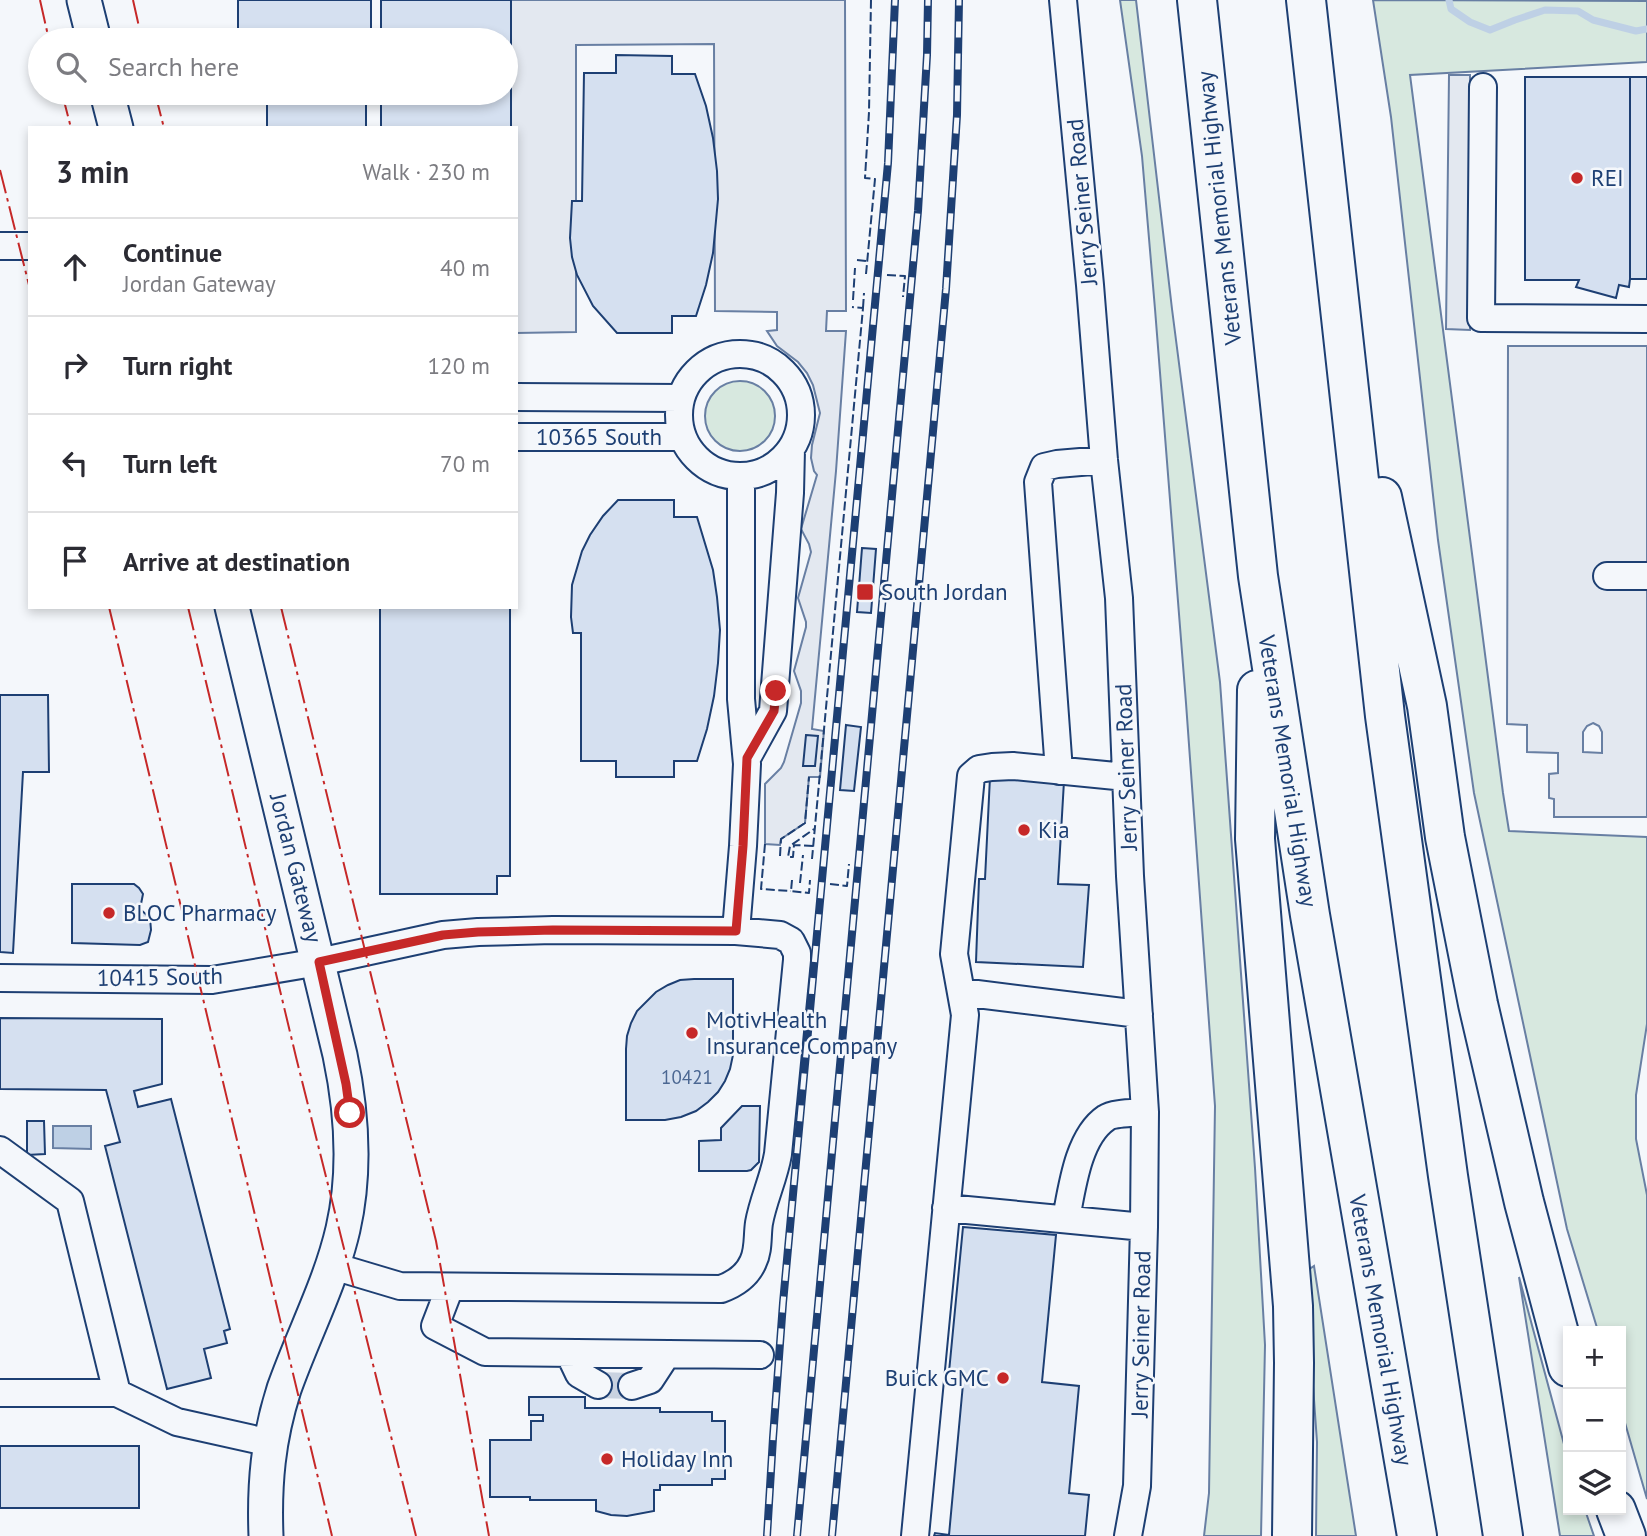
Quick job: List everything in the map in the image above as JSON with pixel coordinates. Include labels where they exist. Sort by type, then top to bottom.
[{"type":"highway","name":"Veterans Memorial Highway","points":[[1197,0],[1258,576],[1312,929],[1417,1536]]},
{"type":"highway","points":[[1306,0],[1385,716],[1448,1176],[1503,1536]]},
{"type":"highway","points":[[1338,293],[1427,706],[1445,838],[1478,1004],[1524,1202],[1563,1348]]},
{"type":"highway","points":[[1258,576],[1255,839],[1293,1306],[1293,1536]]},
{"type":"highway","points":[[1618,1515],[1626,1536]]},
{"type":"main road","points":[[85,0],[91,28]]},
{"type":"main road","points":[[110,105],[115,126]]},
{"type":"main road","name":"Jordan Gateway","points":[[232,609],[319,962],[346,1084],[351,1142],[344,1228],[333,1266],[284,1391],[271,1443],[267,1467],[266,1536]]},
{"type":"street","name":"Jerry Seiner Road","points":[[1062,0],[1119,598],[1130,876],[1145,1112],[1137,1486],[1128,1536]]},
{"type":"street","points":[[1482,87],[1481,318],[1647,319]]},
{"type":"street","points":[[0,246],[28,246]]},
{"type":"street","name":"10365 South","points":[[741,476],[725,475],[705,466],[689,450],[682,437],[678,417],[681,398],[690,379],[700,368],[712,360],[740,354],[762,358],[785,374],[794,386],[801,415],[791,449],[774,711],[747,758]]},
{"type":"street","name":"10365 South","points":[[518,397],[681,398]]},
{"type":"street","name":"10365 South","points":[[518,437],[682,437]]},
{"type":"street","points":[[736,931],[747,758],[741,699],[741,476],[755,475],[769,469],[781,461],[791,449]]},
{"type":"street","points":[[1059,771],[1038,482],[1044,467],[1104,460]]},
{"type":"street","points":[[1607,576],[1647,576]]},
{"type":"street","points":[[915,1536],[965,1015],[954,954],[971,776],[979,769],[1013,766],[1126,778]]},
{"type":"street","name":"10415 South","points":[[0,978],[212,980],[319,962],[443,935],[478,932],[736,931],[780,934],[791,941],[797,953],[778,1154],[759,1223],[757,1250],[753,1262],[740,1280],[721,1289],[400,1286],[333,1266]]},
{"type":"street","points":[[961,992],[1139,1014]]},
{"type":"street","points":[[1066,1219],[1074,1178],[1090,1134],[1108,1116],[1145,1112]]},
{"type":"street","points":[[0,1150],[70,1201],[117,1393]]},
{"type":"street","points":[[946,1208],[1144,1227]]},
{"type":"street","points":[[450,1287],[435,1326],[485,1352],[760,1355]]},
{"type":"street","points":[[569,1353],[579,1374],[598,1385]]},
{"type":"street","points":[[632,1386],[650,1380],[667,1354]]},
{"type":"street","points":[[0,1393],[117,1393],[177,1422],[271,1443]]},
{"type":"shaded area","points":[[511,0],[845,0],[846,311],[827,311],[826,331],[846,331],[812,729],[824,731],[820,777],[809,777],[805,823],[781,839],[780,845],[765,844],[765,784],[784,762],[801,703],[801,691],[794,671],[806,622],[798,598],[811,552],[801,529],[817,475],[811,458],[820,413],[807,373],[798,362],[777,346],[767,331],[777,330],[777,312],[715,311],[714,44],[576,45],[576,332],[518,333],[518,126],[511,126],[511,105],[518,105],[518,28],[511,28]]},
{"type":"shaded area","points":[[1120,0],[1136,0],[1220,682],[1265,1345],[1261,1536],[1204,1536],[1209,1493],[1215,1106],[1142,156]]},
{"type":"shaded area","points":[[1373,0],[1647,1],[1647,62],[1410,75],[1509,831],[1647,837],[1647,1024],[1636,1095],[1636,1139],[1647,1195],[1647,1499],[1626,1426],[1626,1326],[1596,1326],[1567,1229],[1474,793],[1438,540],[1391,117]]},
{"type":"shaded area","points":[[1449,75],[1470,75],[1470,330],[1446,329]]},
{"type":"shaded area","points":[[1508,346],[1647,346],[1647,817],[1554,817],[1554,799],[1549,798],[1549,774],[1558,773],[1558,753],[1527,752],[1527,725],[1507,724]],"holes":[[[1593,723],[1599,726],[1602,732],[1602,753],[1583,752],[1583,732]]]},
{"type":"shaded area","points":[[747,381],[760,387],[769,396],[773,402],[773,430],[765,441],[754,449],[733,451],[715,441],[707,430],[705,409],[715,391],[726,383]]},
{"type":"shaded area","points":[[1314,1266],[1356,1536],[1316,1536],[1317,1442],[1305,1272]]},
{"type":"shaded area","points":[[1519,1277],[1563,1440],[1563,1515],[1587,1515],[1594,1536],[1560,1536]]},
{"type":"water","points":[[53,1126],[91,1126],[91,1149],[53,1148]]},
{"type":"building","points":[[238,0],[371,0],[371,28],[238,28]]},
{"type":"building","points":[[381,0],[511,0],[511,28],[381,28]]},
{"type":"building","points":[[616,55],[672,56],[672,74],[695,74],[713,138],[718,199],[713,253],[696,316],[672,316],[672,333],[617,333],[593,306],[577,275],[572,257],[572,201],[582,201],[584,73],[616,73]]},
{"type":"building","name":"REI","points":[[1525,77],[1630,77],[1630,279],[1629,287],[1619,285],[1616,298],[1576,287],[1579,280],[1525,280]]},
{"type":"building","points":[[1630,77],[1647,77],[1647,279],[1630,279]]},
{"type":"building","points":[[267,105],[366,105],[366,126],[267,126]]},
{"type":"building","points":[[381,105],[511,105],[511,126],[381,126]]},
{"type":"building","points":[[618,500],[674,500],[674,517],[697,517],[713,570],[720,630],[714,696],[697,761],[674,761],[674,777],[616,777],[616,761],[581,761],[581,633],[573,633],[572,585],[582,551],[590,535]]},
{"type":"building","points":[[862,548],[876,549],[871,613],[857,612]]},
{"type":"building","points":[[380,609],[510,609],[510,876],[497,876],[497,894],[380,894]]},
{"type":"building","points":[[0,695],[48,695],[49,772],[23,772],[13,953],[0,952]]},
{"type":"building","points":[[846,725],[861,727],[854,791],[840,790]]},
{"type":"building","points":[[806,735],[818,736],[815,766],[803,766]]},
{"type":"building","name":"Kia","points":[[990,777],[1064,781],[1058,884],[1089,885],[1083,967],[976,962],[979,879],[985,879]]},
{"type":"building","points":[[72,884],[134,884],[143,894],[140,909],[150,918],[148,942],[140,945],[72,943]]},
{"type":"building","points":[[733,979],[733,1055],[725,1081],[708,1102],[681,1117],[665,1120],[626,1120],[626,1049],[631,1023],[637,1011],[656,992],[680,980]]},
{"type":"building","points":[[0,1018],[162,1019],[162,1084],[134,1091],[138,1107],[171,1099],[230,1329],[224,1331],[227,1343],[204,1349],[211,1378],[167,1389],[105,1146],[120,1142],[106,1090],[0,1089]]},
{"type":"building","points":[[742,1106],[760,1106],[759,1162],[747,1171],[699,1171],[699,1141],[721,1140],[721,1128]]},
{"type":"building","points":[[27,1121],[44,1121],[45,1154],[27,1155]]},
{"type":"building","name":"Buick GMC","points":[[963,1227],[1056,1235],[1042,1382],[1079,1386],[1069,1493],[1089,1495],[1085,1536],[934,1536],[935,1533],[949,1535],[964,1373],[949,1372]]},
{"type":"building","name":"Holiday Inn","points":[[529,1397],[585,1397],[585,1408],[660,1408],[660,1412],[712,1412],[712,1421],[725,1421],[725,1479],[712,1479],[712,1485],[660,1485],[660,1490],[654,1490],[654,1511],[627,1516],[596,1511],[596,1500],[490,1497],[490,1440],[531,1440],[531,1421],[543,1421],[543,1415],[529,1415]]},
{"type":"building","points":[[0,1446],[139,1446],[139,1508],[0,1508]]},
{"type":"waterway","points":[[1449,0],[1451,9],[1470,22],[1490,30],[1545,10],[1578,11],[1593,20],[1636,31],[1647,29]]},
{"type":"tunnel","points":[[598,1385],[632,1386]]},
{"type":"railway","points":[[767,1536],[783,1303],[888,163],[895,0]]},
{"type":"railway","points":[[797,1536],[918,211],[928,0]]},
{"type":"railway","points":[[832,1536],[946,289],[957,115],[959,0]]},
{"type":"fence","points":[[866,274],[875,179],[865,178],[871,0]]},
{"type":"fence","points":[[857,260],[867,261]]},
{"type":"fence","points":[[853,300],[855,268]]},
{"type":"fence","points":[[887,275],[905,276],[903,297]]},
{"type":"fence","points":[[863,308],[864,293]]},
{"type":"fence","points":[[812,859],[863,308],[852,307]]},
{"type":"fence","points":[[780,856],[781,839],[805,823],[809,777]]},
{"type":"fence","points":[[813,846],[794,845],[793,857],[788,857],[790,846],[814,829]]},
{"type":"fence","points":[[765,844],[761,889],[791,891]]},
{"type":"fence","points":[[800,883],[803,855]]},
{"type":"fence","points":[[830,884],[847,886],[849,864]]},
{"type":"fence","points":[[792,880],[791,891],[809,893],[810,880]]},
{"type":"power","points":[[40,0],[46,28]]},
{"type":"power","points":[[133,0],[139,28]]},
{"type":"power","points":[[65,105],[70,126]]},
{"type":"power","points":[[158,105],[163,126]]},
{"type":"power","points":[[0,170],[28,281]]},
{"type":"power","points":[[109,609],[332,1536]]},
{"type":"power","points":[[188,609],[296,1057],[416,1536]]},
{"type":"power","points":[[281,609],[436,1241],[489,1536]]},
{"type":"place","name":"REI","points":[[1577,178]]},
{"type":"place","name":"South Jordan","points":[[865,592]]},
{"type":"place","name":"Kia","points":[[1024,830]]},
{"type":"place","name":"BLOC Pharmacy","points":[[109,913]]},
{"type":"place","name":"MotivHealth Insurance Company","points":[[692,1033]]},
{"type":"place","name":"Buick GMC","points":[[1003,1378]]},
{"type":"place","name":"Holiday Inn","points":[[607,1459]]},
{"type":"route","points":[[350,1113],[319,962],[443,935],[478,932],[736,931],[747,758],[774,711],[776,691]]}]
